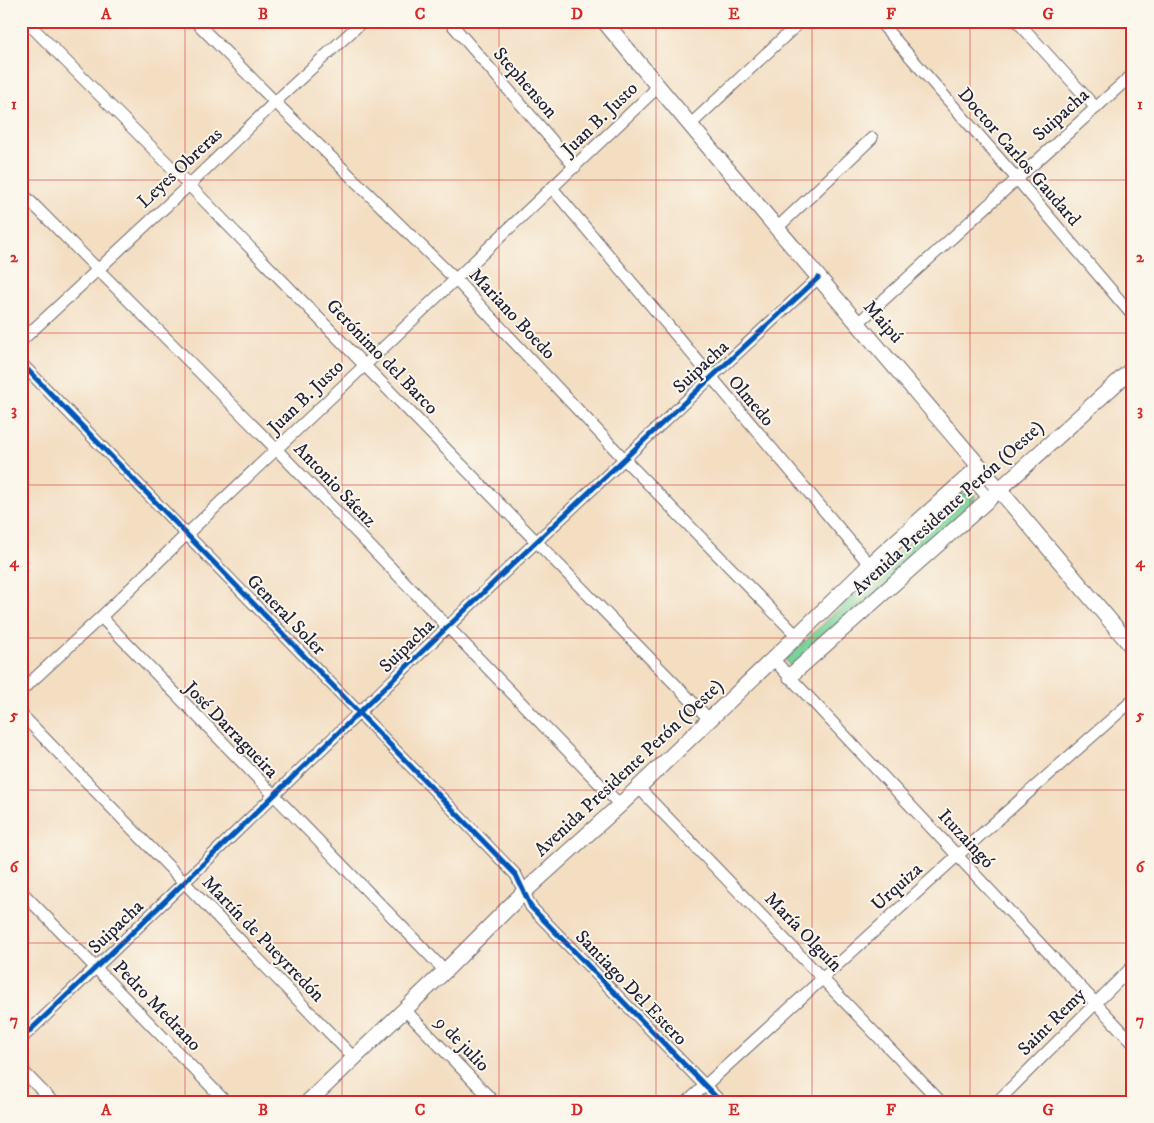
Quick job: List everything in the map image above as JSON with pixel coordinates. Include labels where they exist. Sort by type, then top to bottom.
[{"type":"main road","name":"Maipú","points":[[604,21],[776,229],[858,324],[974,471],[1133,648]]},
{"type":"main road","name":"Avenida Presidente Perón (Oeste)","points":[[790,676],[1133,368]]},
{"type":"main road","name":"Avenida Presidente Perón (Oeste)","points":[[308,1102],[405,1010],[524,892],[710,720],[870,564],[974,471]]},
{"type":"street","name":"Gerónimo del Barco","points":[[26,21],[189,185],[710,720]]},
{"type":"street","name":"Mariano Boedo","points":[[195,21],[456,280],[625,460],[797,636]]},
{"type":"street","name":"Leyes Obreras","points":[[21,341],[363,21]]},
{"type":"street","name":"Stephenson","points":[[449,21],[575,167]]},
{"type":"street","points":[[690,125],[801,21]]},
{"type":"street","name":"Doctor Carlos Gaudard","points":[[879,21],[1133,316]]},
{"type":"street","points":[[1017,21],[1096,108]]},
{"type":"street","name":"Suipacha","points":[[858,324],[1133,74]]},
{"type":"street","name":"Juan B. Justo","points":[[21,691],[658,87]]},
{"type":"street","points":[[776,229],[872,138]]},
{"type":"street","name":"Olmedo","points":[[552,188],[870,564]]},
{"type":"street","name":"Antonio Sáenz","points":[[21,192],[276,449],[620,805]]},
{"type":"street","name":"Suipacha","points":[[21,1039],[537,542],[818,278]]},
{"type":"street","name":"General Soler","points":[[21,363],[516,875],[524,892]]},
{"type":"street","name":"José Darragueira","points":[[100,617],[445,971]]},
{"type":"street","name":"Ituzaingó","points":[[773,659],[1133,1043]]},
{"type":"street","name":"Urquiza","points":[[687,1102],[958,855],[1133,700]]},
{"type":"street","name":"Martín de Pueyrredón","points":[[21,714],[354,1058]]},
{"type":"street","name":"María Olguín","points":[[638,788],[941,1102]]},
{"type":"street","name":"Pedro Medrano","points":[[21,891],[226,1102]]},
{"type":"street","name":"Santiago Del Estero","points":[[524,892],[531,908],[721,1102]]},
{"type":"street","name":"Saint Remy","points":[[997,1102],[1133,966]]},
{"type":"street","name":"9 de julio","points":[[405,1010],[494,1102]]},
{"type":"street","points":[[21,1069],[53,1102]]},
{"type":"green space","points":[[961,493],[975,495],[973,507],[791,667],[785,660]]},
{"type":"cycle path","points":[[21,1039],[535,543],[818,278]]},
{"type":"cycle path","points":[[21,363],[516,875],[531,907],[721,1102]]}]
